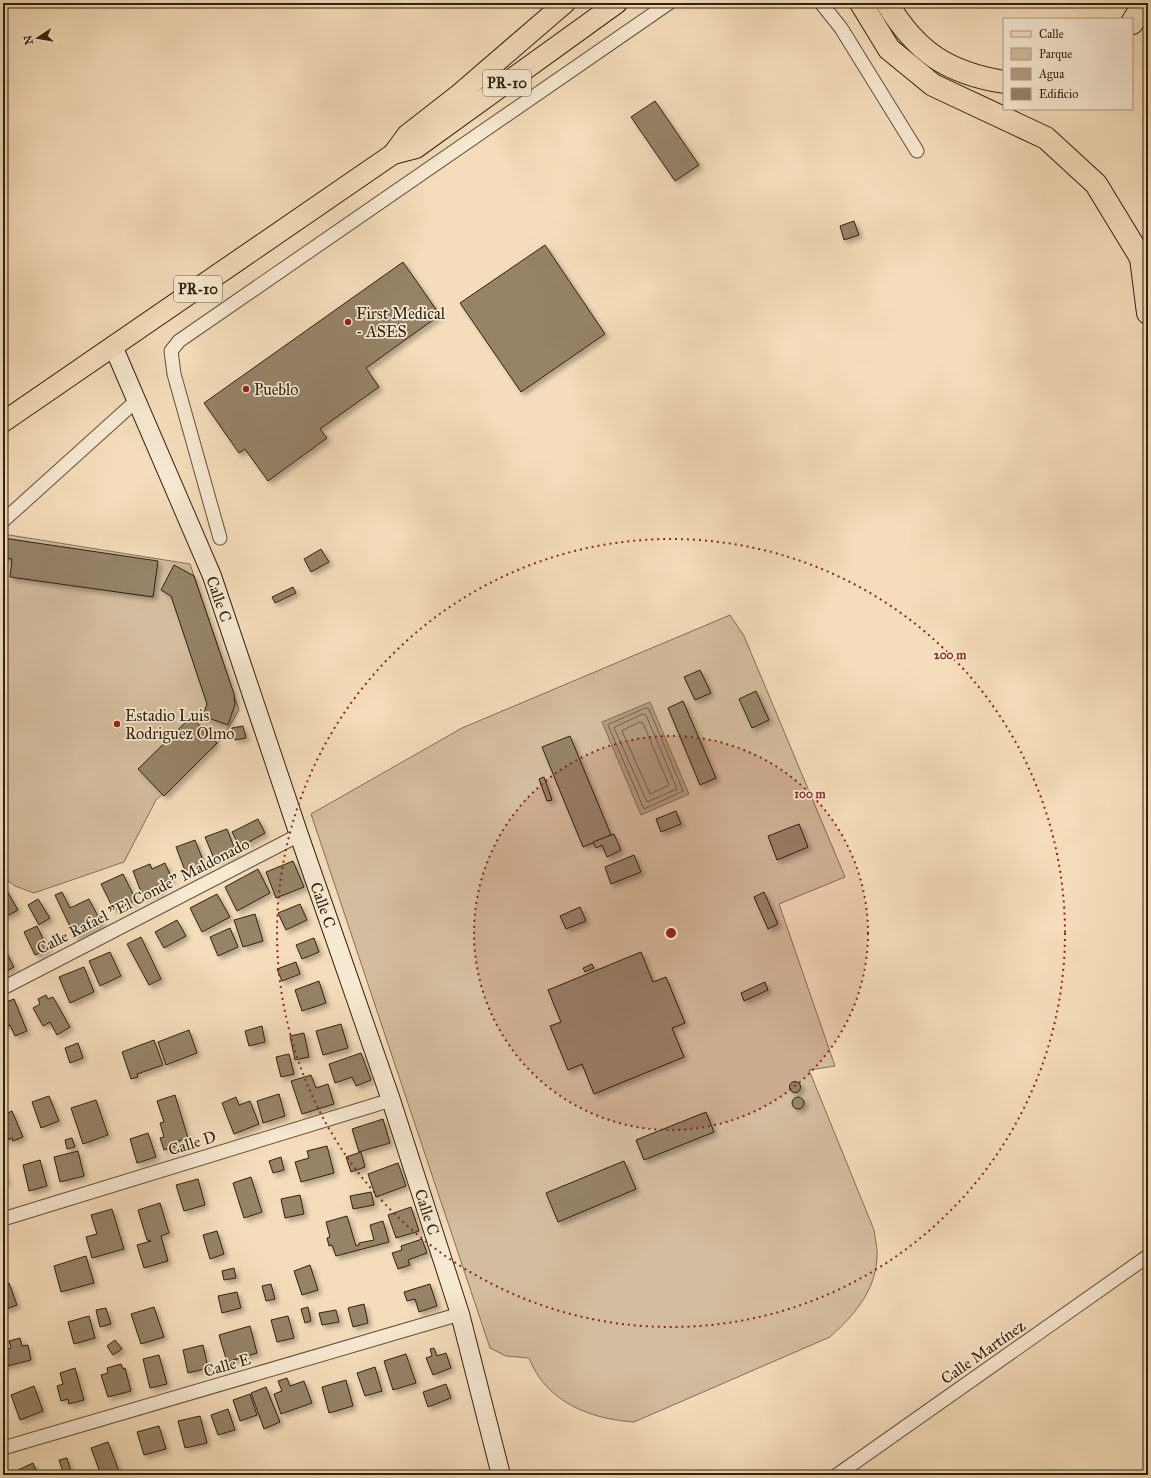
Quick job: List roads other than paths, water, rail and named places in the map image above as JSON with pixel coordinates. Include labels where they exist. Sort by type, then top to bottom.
[{"type":"highway","points":[[861,3],[889,49],[933,85],[1046,138],[1096,184],[1141,258],[1148,313]]},
{"type":"highway","points":[[888,3],[898,22],[914,40],[930,54],[966,74],[1003,82]]},
{"type":"highway","points":[[1133,21],[1144,3]]},
{"type":"main road","name":"PR-10","points":[[3,422],[393,154],[408,135],[457,96],[565,3]]},
{"type":"main road","name":"PR-10","points":[[393,154],[416,148],[617,3]]},
{"type":"street","points":[[220,538],[174,374],[171,351],[179,341],[669,3]]},
{"type":"street","points":[[821,3],[841,28],[917,151]]},
{"type":"street","name":"Calle C","points":[[114,346],[136,401],[212,576],[299,835],[391,1100],[460,1314],[501,1475]]},
{"type":"street","points":[[3,521],[136,401]]},
{"type":"street","name":"Calle Rafael \"El Conde\" Maldonado","points":[[3,988],[299,835]]},
{"type":"street","name":"Calle D","points":[[3,1219],[391,1100]]},
{"type":"street","name":"Calle Martínez","points":[[837,1475],[1148,1256]]},
{"type":"street","name":"Calle E","points":[[3,1448],[460,1314]]},
{"type":"water","points":[[650,702],[689,794],[641,815],[602,722]]},
{"type":"place","name":"First Medical - ASES","points":[[348,322]]},
{"type":"place","name":"Pueblo","points":[[246,389]]},
{"type":"place","name":"Estadio Luis Rodriguez Olmo","points":[[117,724]]}]
